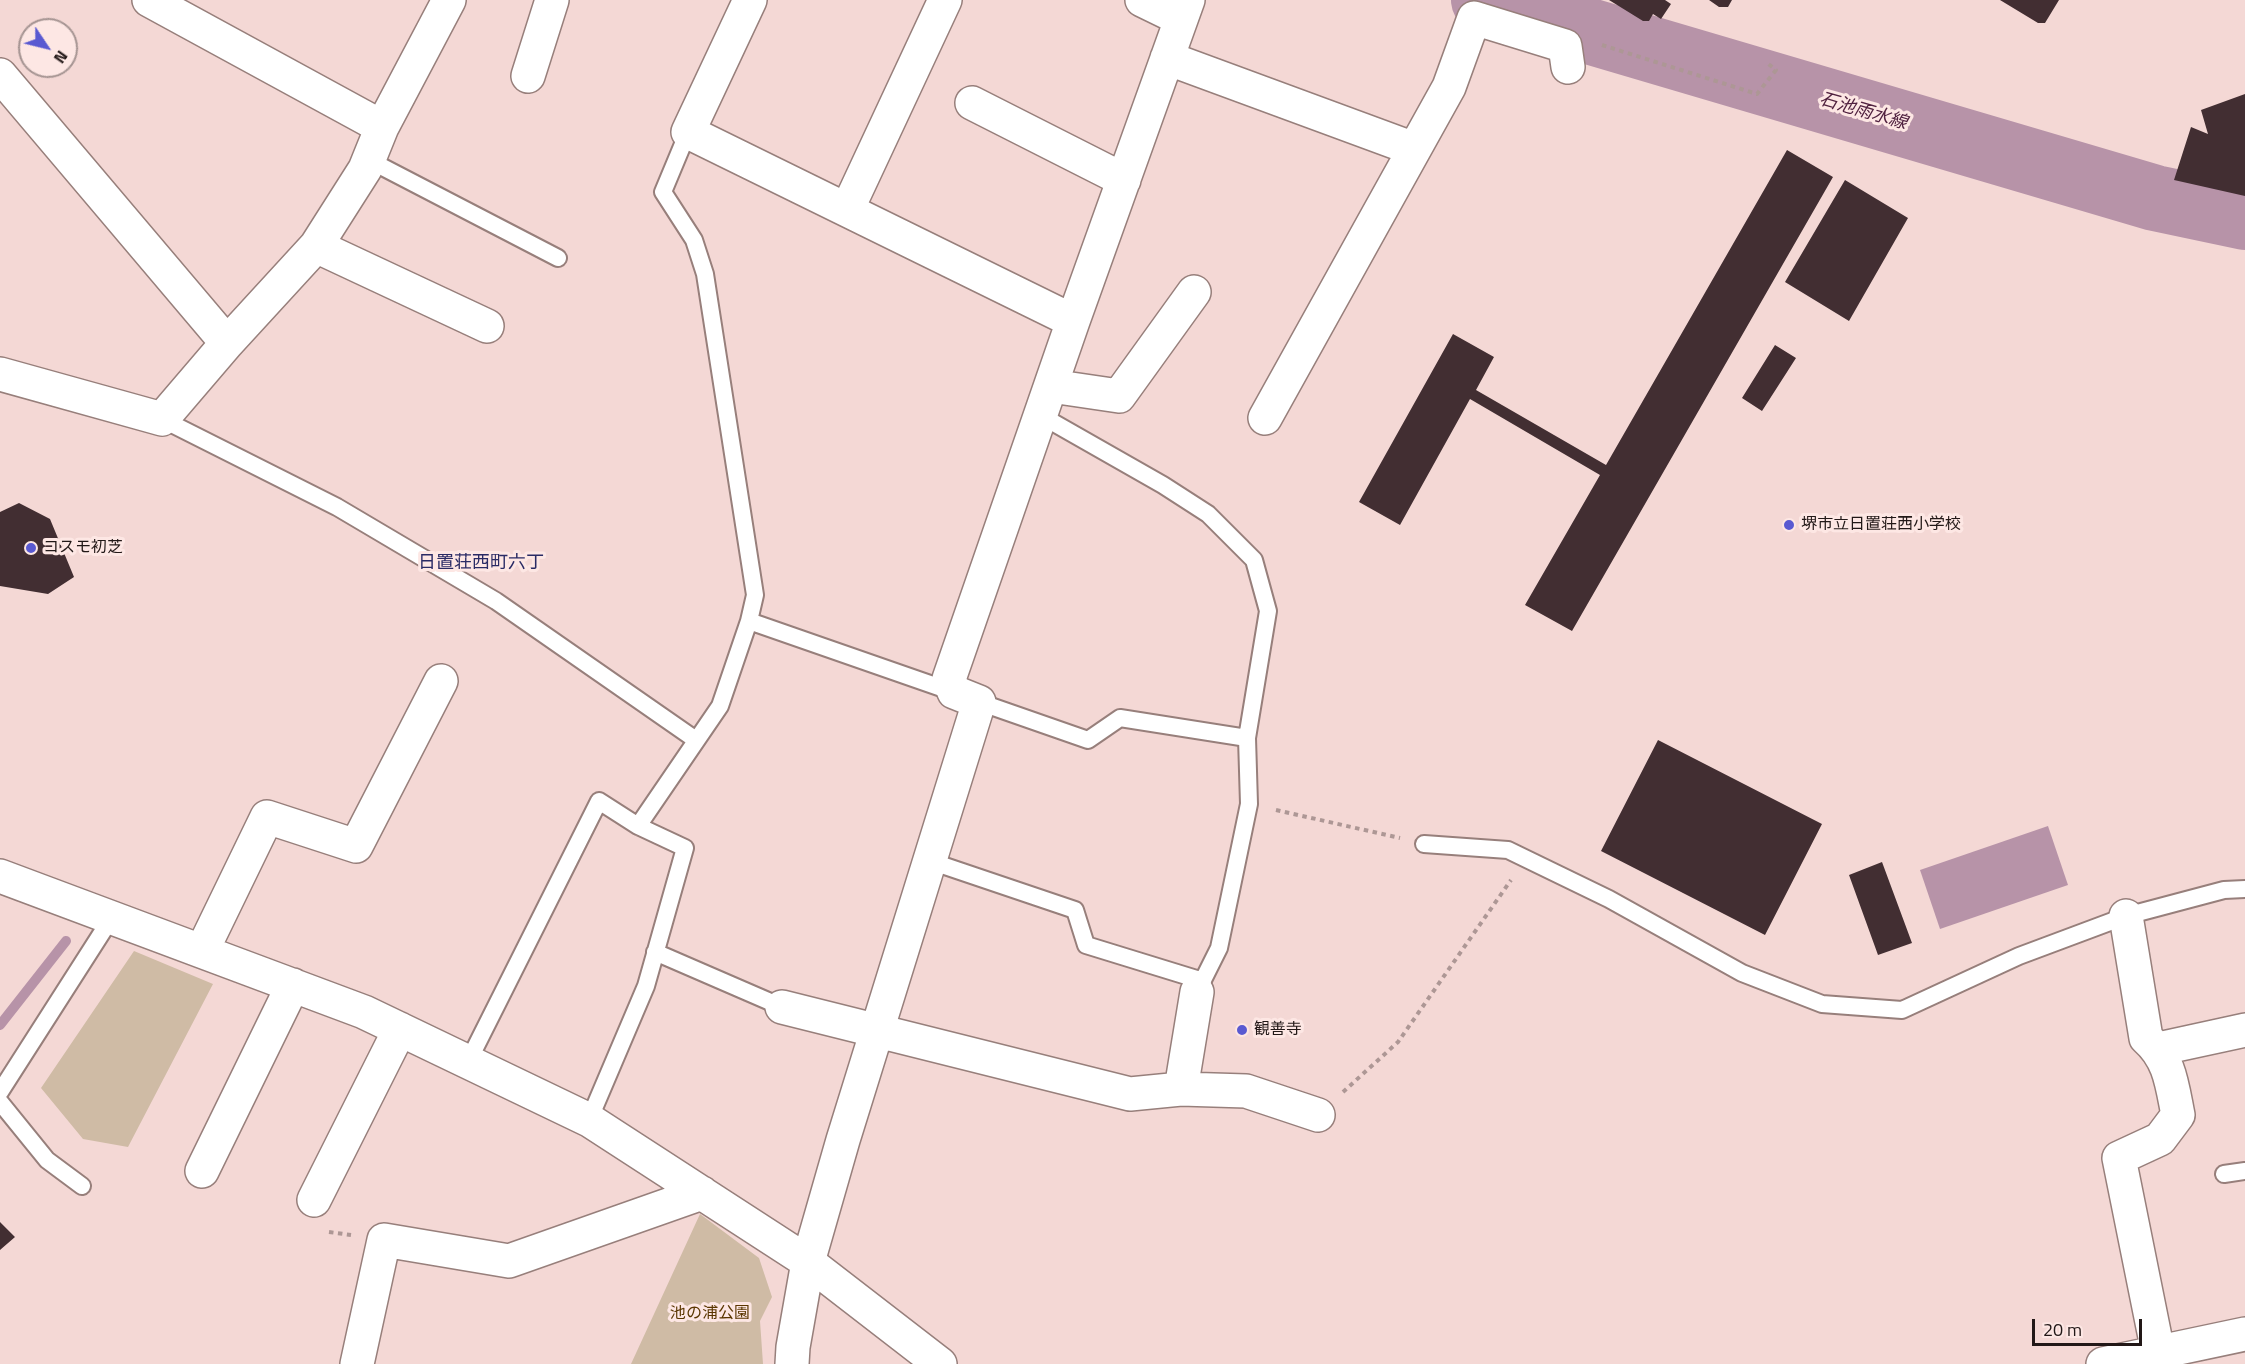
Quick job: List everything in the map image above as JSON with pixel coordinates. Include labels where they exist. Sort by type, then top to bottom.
[{"type":"street","points":[[149,0],[382,127]]},
{"type":"street","points":[[0,374],[162,419],[227,343],[316,246],[365,169],[382,127],[449,0]]},
{"type":"street","points":[[528,76],[552,0]]},
{"type":"street","points":[[750,0],[688,132],[1073,321]]},
{"type":"street","points":[[847,210],[945,0]]},
{"type":"street","points":[[792,1364],[808,1262],[930,861],[967,697],[949,679],[1184,9],[1142,0]]},
{"type":"street","points":[[1265,418],[1449,87],[1474,18],[1566,56]]},
{"type":"street","points":[[1167,58],[1414,148]]},
{"type":"street","points":[[0,75],[227,343]]},
{"type":"street","points":[[972,103],[1124,180]]},
{"type":"street","points":[[316,246],[487,326]]},
{"type":"street","points":[[1046,401],[1119,396],[1194,292]]},
{"type":"street","points":[[202,951],[267,817],[356,846],[441,681]]},
{"type":"street","points":[[0,876],[364,1012],[589,1120],[808,1262],[940,1364]]},
{"type":"street","points":[[2126,916],[2146,1038],[2158,1049],[2170,1074],[2178,1115],[2160,1139],[2119,1158],[2158,1352]]},
{"type":"street","points":[[202,1172],[292,985]]},
{"type":"street","points":[[1181,1089],[1200,986]]},
{"type":"street","points":[[782,1007],[1130,1094],[1181,1089],[1246,1091],[1318,1115]]},
{"type":"street","points":[[314,1200],[400,1029]]},
{"type":"street","points":[[2158,1049],[2245,1030]]},
{"type":"street","points":[[357,1364],[384,1240],[509,1261],[702,1193]]},
{"type":"street","points":[[2103,1364],[2245,1334]]},
{"type":"lane","points":[[638,826],[720,706],[749,621],[755,595],[705,274],[694,240],[663,192],[688,132]]},
{"type":"lane","points":[[369,160],[558,258]]},
{"type":"lane","points":[[930,861],[1075,910],[1086,945],[1200,986],[1219,948],[1249,804],[1246,738],[1268,611],[1254,560],[1208,514],[1163,485],[1046,401]]},
{"type":"lane","points":[[162,419],[337,507],[496,601],[696,740]]},
{"type":"lane","points":[[749,621],[1088,740],[1120,718],[1246,738]]},
{"type":"lane","points":[[468,1062],[599,801],[638,826],[685,848],[646,986],[589,1120]]},
{"type":"lane","points":[[1424,844],[1508,850],[1609,899],[1742,974],[1822,1004],[1902,1010],[2019,956],[2126,916],[2224,890],[2245,888]]},
{"type":"lane","points":[[0,1092],[112,917]]},
{"type":"lane","points":[[656,952],[782,1007]]},
{"type":"lane","points":[[0,1102],[47,1160],[82,1186]]},
{"type":"lane","points":[[2224,1174],[2245,1171]]},
{"type":"path","points":[[1566,56],[1578,38],[1757,94],[1776,70],[1767,63]]},
{"type":"path","points":[[1249,804],[1424,844]]},
{"type":"path","points":[[1318,1115],[1398,1042],[1525,860]]},
{"type":"green space","points":[[134,951],[213,984],[128,1147],[83,1139],[41,1088]]},
{"type":"green space","name":"池の浦公園","points":[[700,1214],[759,1258],[772,1297],[760,1321],[763,1364],[631,1364]]},
{"type":"shaded area","points":[[2048,826],[2068,885],[1940,929],[1920,870]]},
{"type":"building","points":[[1609,0],[1665,0],[1671,4],[1661,19],[1653,14],[1649,21],[1643,21]]},
{"type":"building","points":[[1709,0],[1732,0],[1728,7],[1719,7]]},
{"type":"building","points":[[2000,0],[2059,0],[2045,23],[2038,23]]},
{"type":"building","points":[[2245,94],[2245,196],[2174,180],[2191,127],[2208,134],[2201,110]]},
{"type":"building","points":[[1787,150],[1833,177],[1572,631],[1525,605],[1600,475],[1470,399],[1400,525],[1359,502],[1453,334],[1494,357],[1476,390],[1606,465]]},
{"type":"building","points":[[1845,180],[1908,218],[1849,321],[1785,282]]},
{"type":"building","points":[[1775,345],[1796,358],[1762,411],[1742,398]]},
{"type":"building","name":"コスモ初芝","points":[[19,503],[50,519],[74,577],[48,594],[0,586],[0,512]]},
{"type":"building","points":[[1658,740],[1822,824],[1765,935],[1601,851]]},
{"type":"building","points":[[1882,862],[1912,943],[1878,955],[1849,875]]},
{"type":"building","points":[[0,1222],[15,1237],[0,1250]]},
{"type":"waterway","name":"石池雨水線","points":[[1484,0],[2155,198],[2245,217]]},
{"type":"waterway","points":[[0,1025],[66,941]]},
{"type":"place","name":"堺市立日置荘西小学校","points":[[1789,525]]},
{"type":"place","name":"コスモ初芝","points":[[31,548]]},
{"type":"place","name":"観善寺","points":[[1242,1030]]},
{"type":"district","name":"日置荘西町六丁","points":[[481,564]]}]
